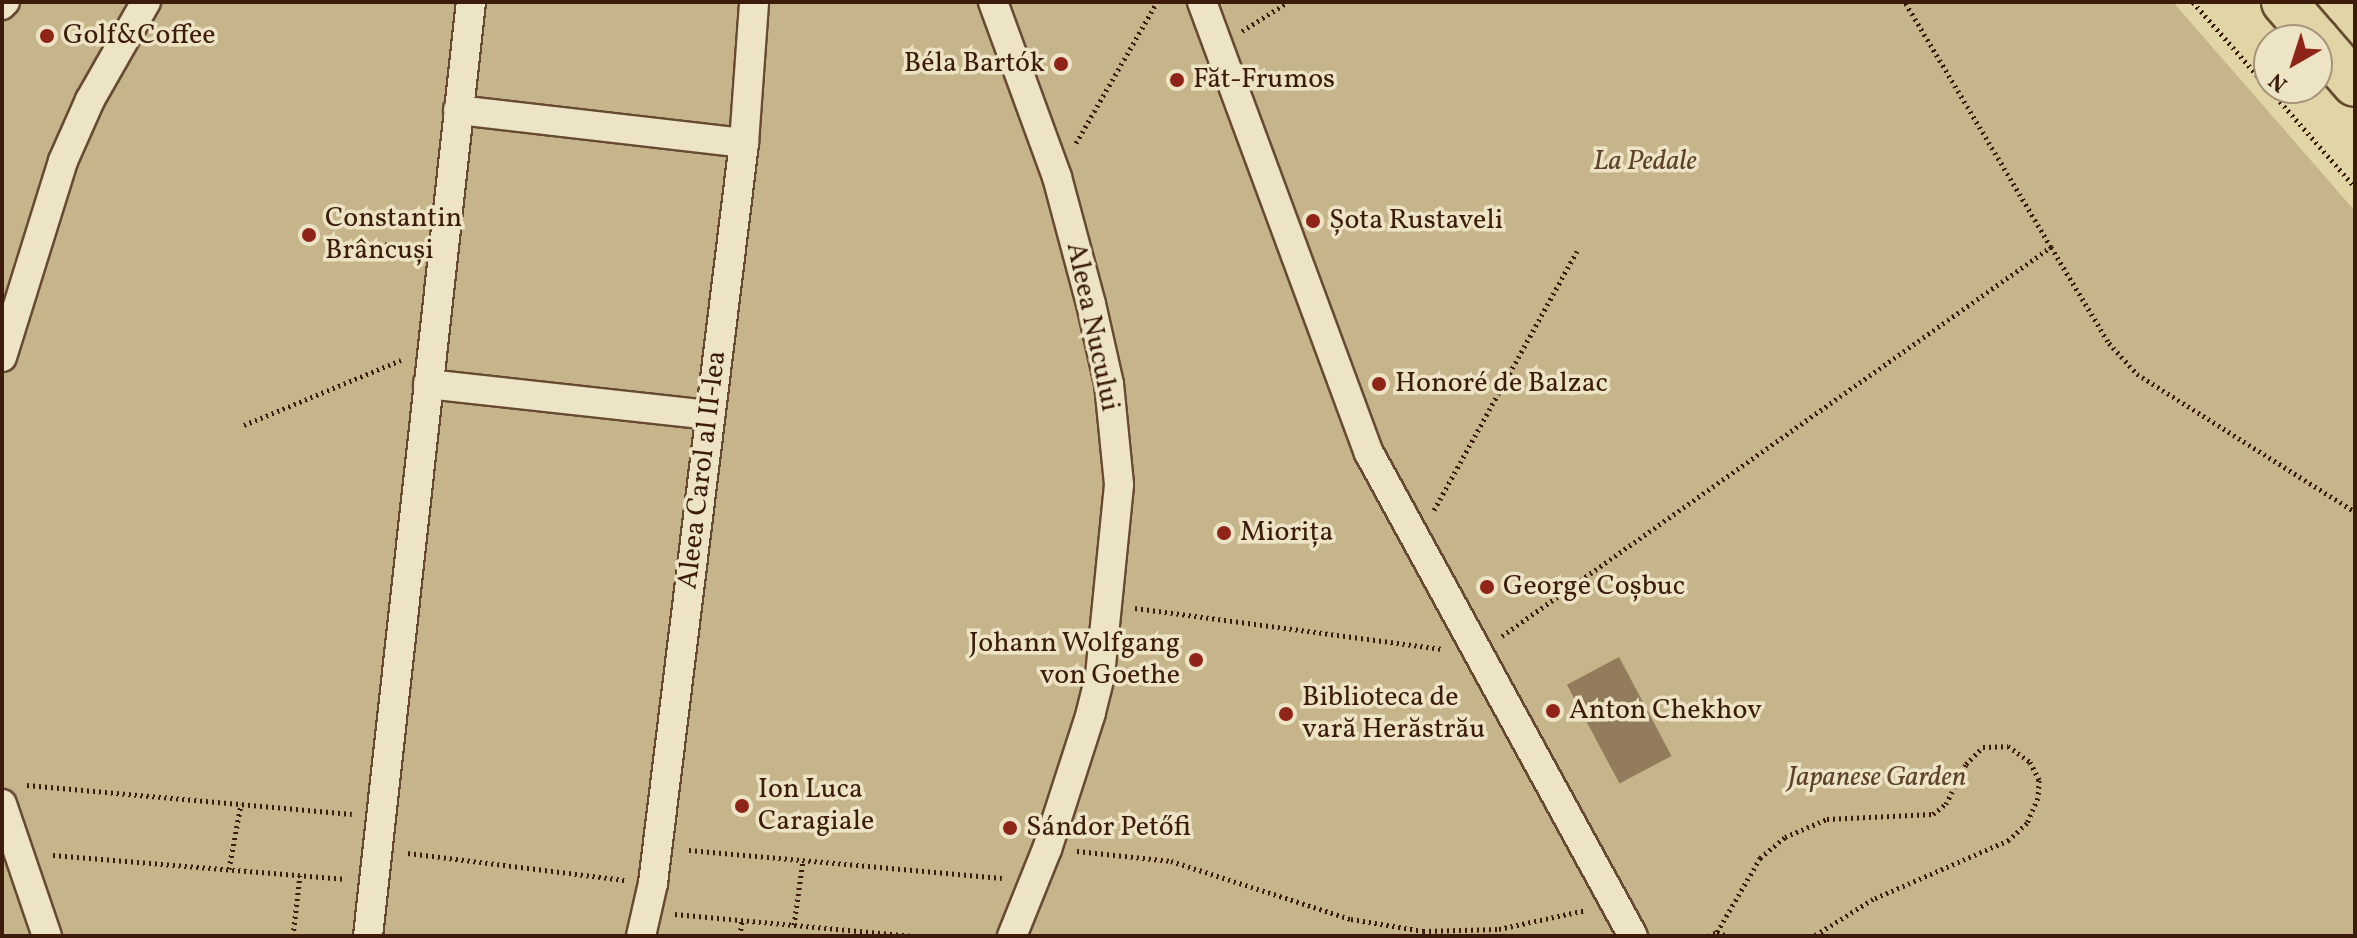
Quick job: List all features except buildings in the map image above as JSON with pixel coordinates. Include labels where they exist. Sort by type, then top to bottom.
[{"type":"main road","points":[[2284,2],[2303,24]]},
{"type":"main road","points":[[2333,59],[2355,84]]},
{"type":"street","points":[[2,357],[63,161],[90,100],[146,2]]},
{"type":"street","points":[[368,936],[441,250],[471,2]]},
{"type":"street","name":"Aleea Carol al II-lea","points":[[643,923],[653,883],[655,847],[744,143],[754,2]]},
{"type":"street","name":"Aleea Nucului","points":[[993,2],[1057,177],[1109,384],[1119,485],[1091,713],[1047,849],[1012,936]]},
{"type":"street","points":[[1202,2],[1369,453],[1633,936]]},
{"type":"street","points":[[458,110],[744,143]]},
{"type":"street","points":[[428,384],[710,415]]},
{"type":"street","points":[[10,794],[16,852],[47,936]]},
{"type":"path","points":[[1057,177],[1157,2]]},
{"type":"path","points":[[1218,47],[1288,2]]},
{"type":"path","points":[[1905,2],[2109,343],[2137,374],[2355,512]]},
{"type":"path","points":[[2193,2],[2355,187]]},
{"type":"path","points":[[361,242],[441,250]]},
{"type":"path","points":[[1106,604],[1477,654],[2051,247]]},
{"type":"path","points":[[1416,542],[1577,251]]},
{"type":"path","points":[[244,425],[432,347]]},
{"type":"path","points":[[1708,936],[1717,932],[1760,858],[1785,837],[1827,819],[1933,814],[1946,804],[1966,764],[1983,747],[2008,746],[2030,762],[2039,780],[2038,798],[2027,823],[2009,840],[1873,899],[1814,936]]},
{"type":"path","points":[[10,794],[241,804],[383,816]]},
{"type":"path","points":[[229,869],[241,804]]},
{"type":"path","points":[[655,847],[1034,881]]},
{"type":"path","points":[[378,849],[653,883]]},
{"type":"path","points":[[1047,849],[1171,861],[1351,919],[1423,931],[1499,929],[1614,903]]},
{"type":"path","points":[[16,852],[375,881]]},
{"type":"path","points":[[794,925],[803,860]]},
{"type":"path","points":[[293,936],[300,875]]},
{"type":"path","points":[[740,936],[742,920]]},
{"type":"path","points":[[643,923],[742,920],[913,936]]},
{"type":"path","points":[[1717,932],[1727,936]]},
{"type":"green space","points":[[2,2],[2173,2],[2253,94],[2253,104],[2262,104],[2355,211],[2355,936],[2,936]]},
{"type":"place","name":"Golf&Coffee","points":[[47,36]]},
{"type":"place","name":"Béla Bartók","points":[[1061,64]]},
{"type":"place","name":"Făt-Frumos","points":[[1177,80]]},
{"type":"place","name":"Șota Rustaveli","points":[[1313,221]]},
{"type":"place","name":"Constantin Brâncuși","points":[[309,235]]},
{"type":"place","name":"Honoré de Balzac","points":[[1379,384]]},
{"type":"place","name":"Miorița","points":[[1224,533]]},
{"type":"place","name":"George Coșbuc","points":[[1487,587]]},
{"type":"place","name":"Johann Wolfgang von Goethe","points":[[1196,660]]},
{"type":"place","name":"Anton Chekhov","points":[[1553,711]]},
{"type":"place","name":"Biblioteca de vară Herăstrău","points":[[1286,714]]},
{"type":"place","name":"Ion Luca Caragiale","points":[[742,806]]},
{"type":"place","name":"Sándor Petőfi","points":[[1010,828]]},
{"type":"park label","name":"La Pedale","points":[[1645,162]]},
{"type":"park label","name":"Japanese Garden","points":[[1877,778]]}]
